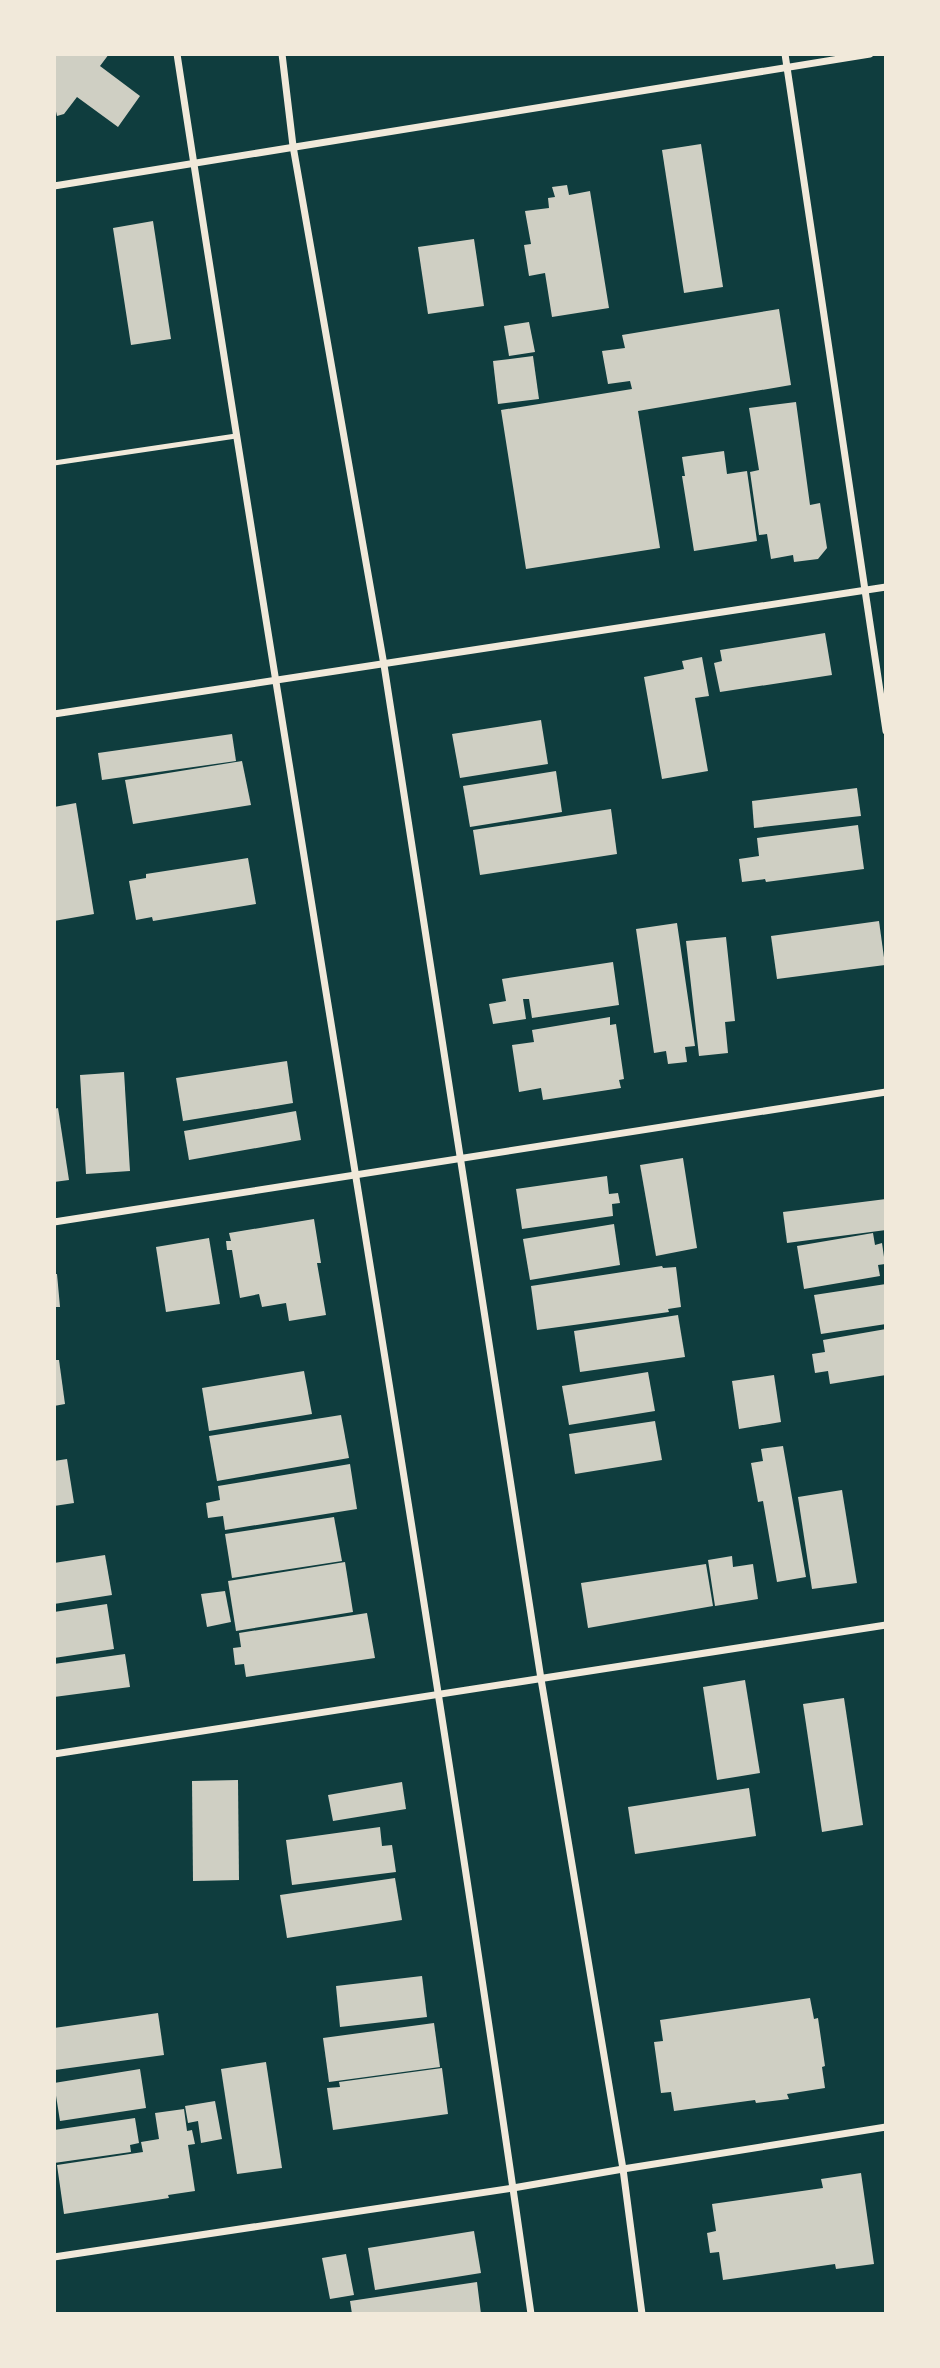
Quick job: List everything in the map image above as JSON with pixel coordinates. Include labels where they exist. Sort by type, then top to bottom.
[{"type":"street","points":[[177,54],[236,436],[358,1176],[531,2314]]},
{"type":"street","points":[[282,54],[293,146],[384,665],[541,1679],[623,2168],[642,2314]]},
{"type":"street","points":[[785,54],[886,731]]},
{"type":"street","points":[[54,186],[870,54]]},
{"type":"street","points":[[54,714],[886,587]]},
{"type":"street","points":[[54,1222],[886,1092]]},
{"type":"street","points":[[54,1754],[886,1625]]},
{"type":"street","points":[[54,2256],[513,2189],[623,2168],[886,2127]]},
{"type":"lane","points":[[54,463],[236,436]]},
{"type":"building","points":[[54,54],[109,54],[100,66],[140,96],[118,127],[77,97],[64,114],[57,116],[54,102]]},
{"type":"building","points":[[701,144],[723,287],[684,293],[662,150]]},
{"type":"building","points":[[567,185],[569,195],[590,191],[609,308],[552,317],[545,273],[529,276],[524,245],[531,244],[525,211],[549,208],[548,198],[555,197],[552,187]]},
{"type":"building","points":[[153,221],[171,339],[131,345],[113,228]]},
{"type":"building","points":[[474,239],[484,306],[428,314],[418,247]]},
{"type":"building","points":[[779,309],[791,385],[638,411],[660,548],[526,569],[501,410],[632,389],[630,381],[608,384],[602,351],[625,348],[622,335]]},
{"type":"building","points":[[529,322],[535,352],[509,356],[504,326]]},
{"type":"building","points":[[533,356],[539,399],[498,404],[493,361]]},
{"type":"building","points":[[796,402],[810,505],[820,503],[827,548],[818,559],[794,562],[793,555],[771,559],[767,534],[759,535],[750,472],[759,470],[749,408]]},
{"type":"building","points":[[724,451],[727,474],[747,471],[757,541],[694,551],[682,476],[685,476],[682,457]]},
{"type":"building","points":[[825,633],[832,675],[720,692],[714,663],[722,661],[720,650]]},
{"type":"building","points":[[702,657],[709,696],[695,698],[708,771],[662,779],[644,677],[684,669],[682,661]]},
{"type":"building","points":[[541,720],[548,764],[460,778],[452,734]]},
{"type":"building","points":[[232,734],[236,761],[102,780],[98,753]]},
{"type":"building","points":[[242,761],[251,805],[133,824],[125,780]]},
{"type":"building","points":[[556,771],[562,812],[470,827],[463,786]]},
{"type":"building","points":[[857,788],[861,816],[754,828],[752,801]]},
{"type":"building","points":[[76,803],[94,914],[54,921],[54,807]]},
{"type":"building","points":[[611,809],[617,854],[480,875],[473,830]]},
{"type":"building","points":[[858,825],[864,869],[766,882],[765,879],[742,882],[739,859],[759,856],[757,838]]},
{"type":"building","points":[[248,858],[256,904],[153,921],[152,917],[136,920],[129,881],[146,878],[146,874]]},
{"type":"building","points":[[879,921],[885,965],[777,979],[771,936]]},
{"type":"building","points":[[677,923],[695,1046],[685,1047],[687,1062],[668,1064],[666,1051],[654,1053],[636,929]]},
{"type":"building","points":[[726,937],[735,1021],[725,1022],[728,1053],[699,1056],[686,941]]},
{"type":"building","points":[[613,962],[619,1005],[532,1018],[529,999],[523,999],[526,1019],[493,1024],[489,1004],[506,1001],[502,979]]},
{"type":"building","points":[[610,1017],[610,1025],[616,1024],[624,1079],[619,1080],[621,1088],[543,1100],[541,1088],[519,1092],[512,1045],[534,1042],[532,1030]]},
{"type":"building","points":[[287,1061],[293,1103],[183,1121],[176,1078]]},
{"type":"building","points":[[124,1072],[130,1171],[86,1174],[80,1075]]},
{"type":"building","points":[[58,1108],[69,1180],[54,1182],[54,1109]]},
{"type":"building","points":[[296,1111],[301,1140],[189,1160],[184,1131]]},
{"type":"building","points":[[683,1158],[697,1248],[656,1256],[640,1165]]},
{"type":"building","points":[[607,1176],[609,1194],[618,1193],[620,1203],[612,1204],[613,1216],[522,1229],[516,1189]]},
{"type":"building","points":[[886,1199],[886,1230],[787,1243],[783,1212]]},
{"type":"building","points":[[314,1219],[321,1263],[317,1263],[326,1315],[289,1321],[286,1303],[262,1307],[259,1294],[240,1298],[232,1250],[227,1250],[226,1241],[231,1241],[229,1233]]},
{"type":"building","points":[[614,1224],[620,1265],[530,1280],[523,1239]]},
{"type":"building","points":[[873,1233],[875,1245],[882,1243],[885,1264],[878,1265],[880,1276],[804,1289],[797,1246]]},
{"type":"building","points":[[209,1238],[220,1304],[166,1312],[156,1247]]},
{"type":"building","points":[[662,1266],[676,1267],[681,1307],[668,1309],[669,1312],[537,1330],[531,1286]]},
{"type":"building","points":[[54,1274],[57,1274],[60,1307],[54,1307]]},
{"type":"building","points":[[886,1284],[886,1324],[821,1334],[814,1295]]},
{"type":"building","points":[[678,1315],[685,1357],[580,1372],[574,1331]]},
{"type":"building","points":[[886,1329],[886,1375],[830,1384],[828,1371],[815,1373],[812,1354],[825,1352],[823,1340]]},
{"type":"building","points":[[54,1360],[59,1360],[65,1404],[54,1406]]},
{"type":"building","points":[[304,1371],[312,1414],[209,1431],[202,1388]]},
{"type":"building","points":[[648,1372],[655,1411],[569,1425],[562,1386]]},
{"type":"building","points":[[774,1375],[781,1422],[739,1429],[732,1381]]},
{"type":"building","points":[[341,1415],[349,1458],[217,1481],[209,1436]]},
{"type":"building","points":[[655,1421],[662,1460],[575,1474],[569,1434]]},
{"type":"building","points":[[783,1446],[806,1577],[777,1582],[763,1501],[758,1502],[751,1463],[763,1461],[761,1449]]},
{"type":"building","points":[[67,1459],[74,1503],[54,1506],[54,1461]]},
{"type":"building","points":[[350,1464],[357,1509],[225,1530],[223,1516],[208,1518],[206,1503],[220,1500],[218,1486]]},
{"type":"building","points":[[842,1490],[857,1583],[812,1589],[798,1497]]},
{"type":"building","points":[[334,1517],[342,1561],[232,1578],[225,1534]]},
{"type":"building","points":[[105,1555],[112,1595],[54,1604],[54,1563]]},
{"type":"building","points":[[732,1556],[733,1567],[753,1564],[758,1599],[715,1606],[708,1560]]},
{"type":"building","points":[[345,1562],[353,1612],[236,1631],[228,1581]]},
{"type":"building","points":[[706,1564],[713,1606],[588,1628],[581,1583]]},
{"type":"building","points":[[225,1591],[231,1622],[207,1627],[201,1594]]},
{"type":"building","points":[[107,1604],[114,1649],[54,1658],[54,1612]]},
{"type":"building","points":[[367,1613],[375,1658],[246,1677],[244,1664],[235,1665],[233,1648],[241,1647],[239,1633]]},
{"type":"building","points":[[125,1654],[130,1687],[54,1697],[54,1664]]},
{"type":"building","points":[[745,1680],[760,1773],[717,1780],[703,1687]]},
{"type":"building","points":[[844,1698],[863,1825],[822,1832],[803,1704]]},
{"type":"building","points":[[238,1780],[239,1880],[193,1881],[192,1781]]},
{"type":"building","points":[[402,1782],[406,1809],[333,1821],[328,1795]]},
{"type":"building","points":[[749,1788],[756,1836],[635,1854],[628,1807]]},
{"type":"building","points":[[380,1827],[382,1846],[392,1845],[396,1872],[292,1885],[286,1840]]},
{"type":"building","points":[[395,1878],[402,1920],[287,1938],[280,1895]]},
{"type":"building","points":[[422,1976],[427,2017],[340,2027],[336,1986]]},
{"type":"building","points":[[810,1998],[814,2019],[818,2018],[825,2066],[822,2067],[825,2088],[787,2094],[789,2099],[756,2103],[755,2100],[674,2111],[671,2092],[661,2093],[654,2042],[663,2041],[660,2020]]},
{"type":"building","points":[[158,2013],[164,2055],[55,2070],[54,2028]]},
{"type":"building","points":[[434,2023],[440,2067],[329,2082],[323,2038]]},
{"type":"building","points":[[266,2062],[282,2168],[237,2174],[221,2069]]},
{"type":"building","points":[[442,2068],[448,2114],[333,2130],[327,2088],[340,2087],[339,2082]]},
{"type":"building","points":[[140,2069],[146,2108],[60,2121],[54,2083]]},
{"type":"building","points":[[215,2101],[222,2139],[201,2143],[198,2121],[188,2123],[185,2106]]},
{"type":"building","points":[[184,2109],[187,2131],[192,2130],[195,2144],[188,2145],[195,2191],[168,2195],[169,2198],[64,2214],[57,2165],[143,2152],[141,2142],[159,2139],[155,2113]]},
{"type":"building","points":[[135,2118],[139,2143],[130,2145],[131,2152],[54,2163],[54,2130]]},
{"type":"building","points":[[861,2173],[874,2264],[836,2269],[835,2264],[723,2280],[719,2252],[710,2253],[707,2233],[716,2231],[712,2204],[823,2188],[821,2179]]},
{"type":"building","points":[[474,2231],[481,2273],[375,2290],[368,2248]]},
{"type":"building","points":[[346,2254],[354,2295],[330,2299],[322,2258]]},
{"type":"building","points":[[477,2282],[481,2314],[352,2314],[350,2301]]}]
